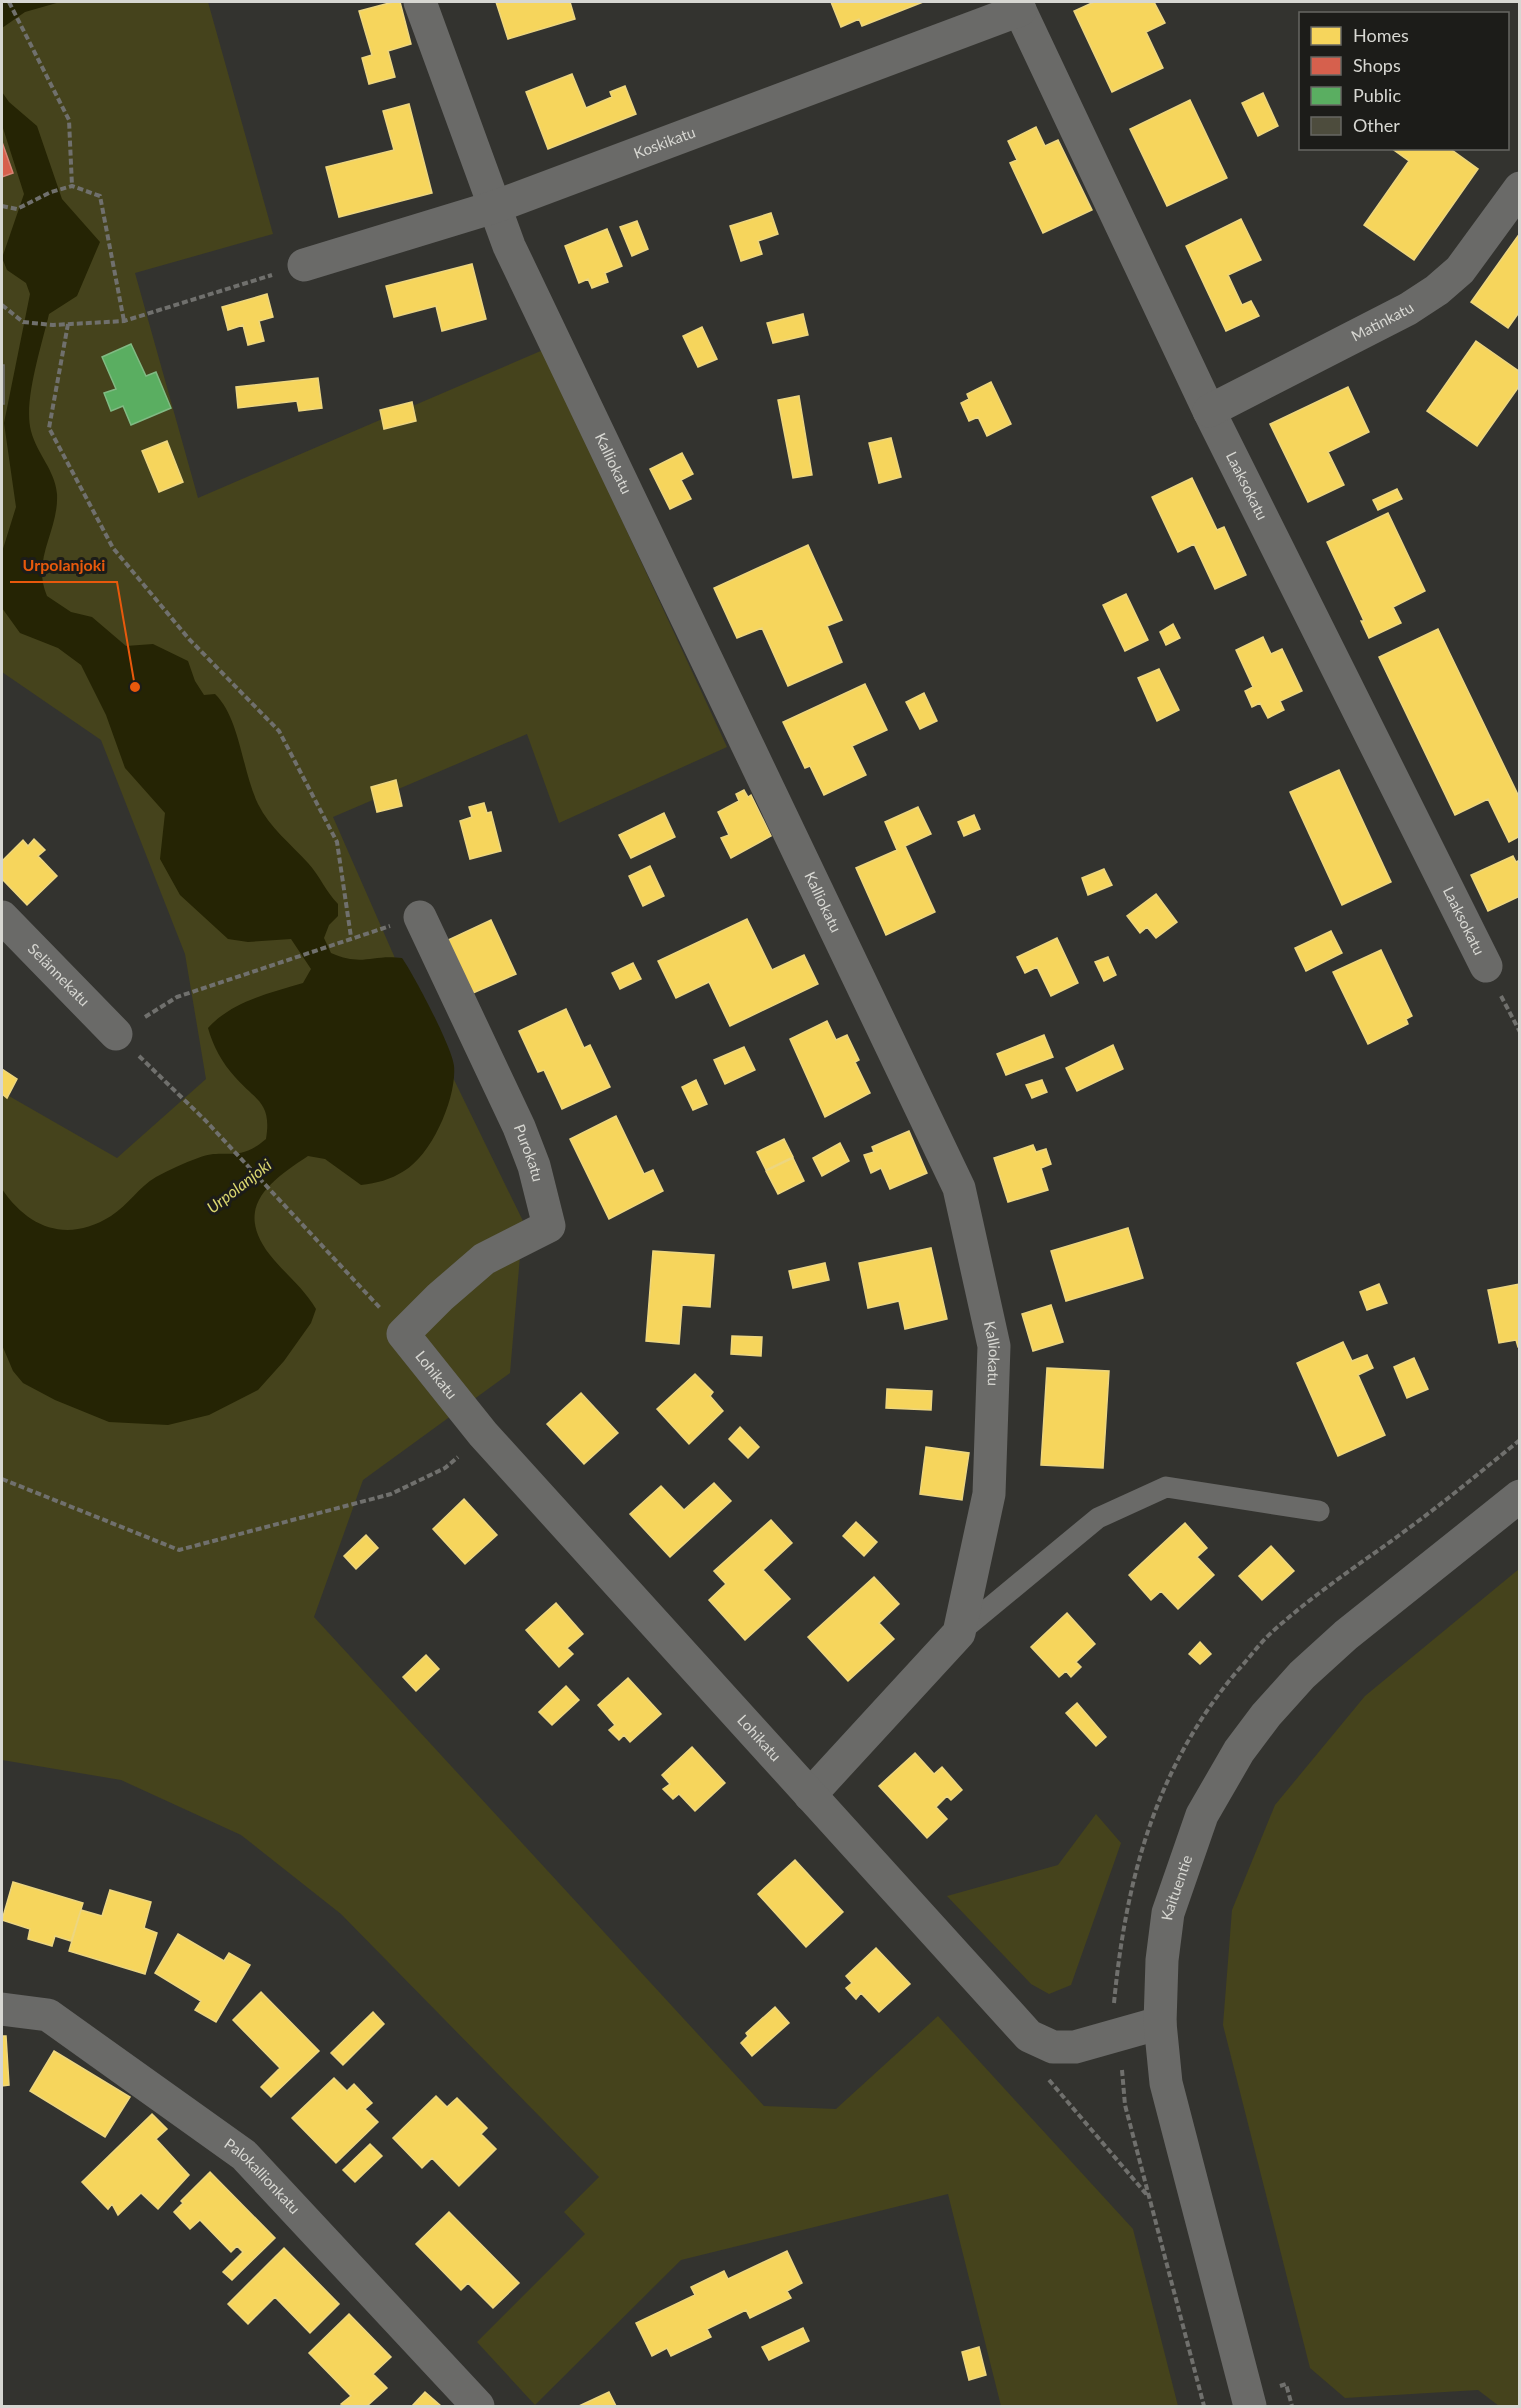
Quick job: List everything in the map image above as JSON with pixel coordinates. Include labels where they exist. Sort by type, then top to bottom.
[{"type":"street","name":"Kalliokatu","points":[[420,2],[494,207],[520,268],[959,1188],[994,1346],[989,1494],[959,1633]]},
{"type":"street","name":"Koskikatu","points":[[304,265],[494,207],[1018,6]]},
{"type":"street","name":"Laaksokatu","points":[[1018,6],[1209,411],[1486,966]]},
{"type":"street","name":"Matinkatu","points":[[1209,411],[1408,309],[1437,290],[1460,270],[1520,188]]},
{"type":"street","name":"Selännekatu","points":[[2,917],[116,1035]]},
{"type":"street","name":"Purokatu","points":[[403,1334],[440,1297],[484,1259],[549,1226],[534,1166],[519,1128],[420,917]]},
{"type":"street","name":"Lohikatu","points":[[403,1334],[483,1434],[1029,2036],[1053,2047],[1075,2047],[1160,2023]]},
{"type":"street","name":"Kaituentie","points":[[1250,2406],[1166,2083],[1160,2023],[1162,1960],[1168,1913],[1202,1815],[1239,1752],[1266,1715],[1302,1675],[1339,1641],[1520,1496]]},
{"type":"street","points":[[810,1795],[959,1633]]},
{"type":"street","name":"Palokallionkatu","points":[[2,2009],[48,2015],[244,2155],[478,2406]]},
{"type":"lane","points":[[959,1633],[1098,1518],[1166,1487],[1319,1511]]},
{"type":"path","points":[[9,2],[69,120],[72,186]]},
{"type":"path","points":[[2,206],[17,209],[51,192],[72,186],[100,196],[124,321]]},
{"type":"path","points":[[2,305],[24,321],[53,325],[124,321],[304,265]]},
{"type":"path","points":[[68,324],[49,428],[113,549],[189,639],[279,731],[337,842],[351,937],[177,997],[116,1035],[206,1120],[298,1217],[403,1334]]},
{"type":"path","points":[[1486,966],[1520,1032]]},
{"type":"path","points":[[2,1479],[179,1550],[390,1494],[445,1468],[483,1434]]},
{"type":"path","points":[[1204,2406],[1125,2105],[1114,2009],[1120,1939],[1135,1871],[1149,1822],[1188,1739],[1211,1704],[1270,1634],[1310,1599],[1417,1522],[1520,1440]]},
{"type":"path","points":[[1029,2036],[1035,2064],[1150,2198]]},
{"type":"path","points":[[1286,2384],[1292,2406]]},
{"type":"shaded area","points":[[2,2],[208,2],[273,234],[135,273],[198,498],[543,350],[727,747],[559,823],[527,734],[333,817],[398,965],[523,1221],[510,1373],[363,1480],[314,1617],[764,2106],[836,2109],[938,2016],[1133,2229],[1178,2406],[1001,2406],[948,2194],[681,2260],[535,2405],[477,2342],[585,2234],[564,2212],[599,2177],[341,1914],[241,1835],[121,1780],[2,1760],[2,1092],[117,1158],[206,1079],[185,954],[101,740],[2,672]]},
{"type":"shaded area","points":[[1519,1569],[1519,2406],[1499,2406],[1478,2390],[1345,2398],[1310,2368],[1223,2025],[1232,1910],[1275,1805],[1365,1696]]},
{"type":"shaded area","points":[[1096,1814],[1121,1843],[1071,1985],[1049,1994],[1031,1984],[947,1896],[1058,1865]]},
{"type":"water","points":[[2,2],[60,2],[25,12],[2,28]]},
{"type":"water","points":[[2,92],[9,102],[37,126],[62,199],[100,242],[77,296],[49,314],[31,389],[29,419],[31,431],[53,477],[57,494],[54,520],[42,570],[47,596],[71,612],[92,617],[126,646],[153,644],[188,661],[195,681],[204,695],[215,694],[230,717],[253,791],[263,813],[312,868],[338,904],[338,916],[329,925],[324,938],[331,953],[359,960],[402,958],[440,1028],[454,1066],[451,1093],[441,1124],[424,1152],[404,1171],[383,1181],[361,1185],[325,1159],[308,1156],[280,1176],[260,1197],[255,1209],[255,1223],[259,1238],[270,1255],[316,1309],[311,1323],[284,1361],[258,1390],[209,1415],[168,1425],[109,1422],[55,1400],[23,1383],[13,1371],[2,1345],[2,1189],[24,1214],[37,1222],[51,1228],[80,1229],[111,1216],[150,1181],[171,1169],[207,1155],[239,1153],[256,1147],[266,1139],[267,1117],[264,1109],[256,1097],[226,1066],[215,1048],[208,1028],[228,1011],[240,1005],[303,983],[311,969],[291,939],[248,942],[228,939],[180,895],[160,859],[165,813],[125,768],[106,715],[81,665],[58,648],[20,633],[2,608],[2,552],[16,507],[4,423],[30,294],[26,283],[7,270],[2,258],[24,194],[2,125]]},
{"type":"building: Homes","points":[[400,2],[411,44],[388,51],[395,77],[369,84],[362,58],[372,55],[359,11]]},
{"type":"building: Homes","points":[[496,2],[570,2],[575,19],[508,39]]},
{"type":"building: Homes","points":[[831,2],[923,2],[862,26],[859,19],[841,27]]},
{"type":"building: Homes","points":[[1094,2],[1154,2],[1165,23],[1146,32],[1163,68],[1112,92],[1074,11]]},
{"type":"building: Homes","points":[[572,74],[586,108],[612,97],[610,92],[625,86],[636,114],[548,149],[526,92]]},
{"type":"building: Homes","points":[[1263,93],[1278,126],[1258,136],[1242,103]]},
{"type":"building: Homes","points":[[1190,100],[1227,178],[1167,206],[1130,129]]},
{"type":"building: Homes","points":[[409,104],[432,193],[339,217],[326,167],[394,150],[383,111]]},
{"type":"building: Homes","points":[[1036,127],[1045,146],[1058,140],[1092,210],[1043,233],[1010,163],[1017,160],[1008,141]]},
{"type":"building: Homes","points":[[1394,150],[1452,150],[1478,169],[1414,260],[1364,225],[1409,161]]},
{"type":"building: Homes","points":[[771,213],[778,234],[758,241],[762,254],[741,261],[730,226]]},
{"type":"building: Homes","points":[[1241,219],[1261,260],[1228,275],[1242,305],[1251,301],[1259,316],[1226,331],[1186,246]]},
{"type":"building: Homes","points":[[637,221],[648,249],[632,256],[620,227]]},
{"type":"building: Homes","points":[[607,229],[622,266],[605,273],[608,282],[592,288],[588,279],[579,283],[565,246]]},
{"type":"building: Homes","points":[[1520,233],[1520,311],[1508,328],[1471,302]]},
{"type":"building: Homes","points":[[472,264],[486,319],[442,331],[436,306],[394,317],[386,286]]},
{"type":"building: Homes","points":[[267,294],[273,317],[259,321],[264,341],[248,345],[243,325],[228,330],[222,307]]},
{"type":"building: Homes","points":[[803,314],[808,335],[773,343],[767,323]]},
{"type":"building: Homes","points":[[702,327],[717,359],[698,367],[683,336]]},
{"type":"building: Homes","points":[[1476,341],[1520,372],[1520,385],[1477,446],[1427,411]]},
{"type":"building: Homes","points":[[318,378],[322,408],[299,411],[297,401],[238,408],[236,387]]},
{"type":"building: Homes","points":[[991,382],[1011,424],[987,436],[978,417],[969,421],[961,403],[969,399],[967,394]]},
{"type":"building: Homes","points":[[1348,387],[1369,432],[1328,452],[1344,485],[1308,502],[1270,424]]},
{"type":"building: Homes","points":[[799,396],[812,475],[793,478],[778,400]]},
{"type":"building: Homes","points":[[412,402],[416,421],[384,429],[380,410]]},
{"type":"building: Homes","points":[[891,438],[901,477],[879,483],[869,443]]},
{"type":"building: Homes","points":[[167,441],[183,482],[159,492],[142,451]]},
{"type":"building: Homes","points":[[682,453],[693,474],[681,480],[691,499],[670,509],[650,469]]},
{"type":"building: Homes","points":[[1192,478],[1217,530],[1224,527],[1246,575],[1215,589],[1194,544],[1178,552],[1152,497]]},
{"type":"building: Homes","points":[[1397,489],[1402,499],[1378,510],[1373,500]]},
{"type":"building: Homes","points":[[1388,513],[1425,591],[1393,607],[1401,623],[1369,638],[1361,621],[1364,621],[1327,542]]},
{"type":"building: Homes","points":[[808,545],[842,620],[827,626],[842,662],[788,686],[762,628],[737,638],[714,588]]},
{"type":"building: Homes","points":[[1126,594],[1148,640],[1125,651],[1103,605]]},
{"type":"building: Homes","points":[[1173,624],[1180,638],[1166,645],[1160,632]]},
{"type":"building: Homes","points":[[1438,629],[1520,799],[1520,836],[1509,842],[1488,799],[1455,815],[1379,657]]},
{"type":"building: Homes","points":[[1263,637],[1271,654],[1282,649],[1302,691],[1280,701],[1284,710],[1268,718],[1260,703],[1252,707],[1245,691],[1253,687],[1236,650]]},
{"type":"building: Homes","points":[[1159,669],[1179,710],[1157,721],[1138,678]]},
{"type":"building: Homes","points":[[865,684],[887,730],[852,746],[866,775],[824,795],[810,766],[805,768],[783,722]]},
{"type":"building: Homes","points":[[924,693],[937,721],[920,729],[906,702]]},
{"type":"building: Homes","points":[[1339,770],[1391,882],[1342,905],[1290,792]]},
{"type":"building: Homes","points":[[396,780],[402,806],[377,812],[371,787]]},
{"type":"building: Homes","points":[[744,790],[748,797],[751,795],[771,836],[731,858],[721,838],[729,835],[718,812],[739,801],[736,794]]},
{"type":"building: Homes","points":[[484,803],[487,813],[491,812],[501,851],[470,859],[460,821],[472,817],[469,807]]},
{"type":"building: Homes","points":[[918,807],[931,834],[905,846],[935,912],[886,935],[856,868],[897,850],[885,822]]},
{"type":"building: Homes","points":[[664,813],[675,837],[631,858],[619,835]]},
{"type":"building: Homes","points":[[974,815],[980,829],[964,836],[958,822]]},
{"type":"building: Homes","points":[[34,839],[45,850],[38,856],[57,876],[27,905],[2,879],[2,861],[23,840],[28,846]]},
{"type":"building: Homes","points":[[1513,856],[1516,862],[1520,860],[1520,896],[1488,911],[1471,875]]},
{"type":"building: Homes","points":[[650,866],[664,896],[643,906],[629,876]]},
{"type":"building: Homes","points":[[1104,869],[1112,885],[1088,895],[1082,878]]},
{"type":"building: Homes","points":[[1156,894],[1177,922],[1156,938],[1147,927],[1140,933],[1127,916]]},
{"type":"building: Homes","points":[[747,919],[772,970],[804,955],[818,984],[730,1026],[709,982],[676,998],[658,961]]},
{"type":"building: Homes","points":[[491,920],[516,974],[473,993],[448,940]]},
{"type":"building: Homes","points":[[1331,931],[1342,953],[1306,971],[1295,948]]},
{"type":"building: Homes","points":[[1057,938],[1078,983],[1051,996],[1037,967],[1025,973],[1017,957]]},
{"type":"building: Homes","points":[[1381,950],[1412,1016],[1406,1019],[1408,1024],[1368,1044],[1333,972]]},
{"type":"building: Homes","points":[[1108,957],[1116,975],[1104,981],[1095,962]]},
{"type":"building: Homes","points":[[633,963],[641,979],[620,989],[612,973]]},
{"type":"building: Homes","points":[[566,1009],[584,1048],[590,1045],[610,1087],[562,1109],[544,1070],[538,1072],[519,1031]]},
{"type":"building: Homes","points":[[827,1021],[836,1040],[847,1035],[859,1060],[855,1062],[870,1093],[825,1117],[790,1039]]},
{"type":"building: Homes","points":[[1044,1035],[1053,1057],[1006,1075],[997,1054]]},
{"type":"building: Homes","points":[[1113,1045],[1123,1069],[1077,1091],[1066,1068]]},
{"type":"building: Homes","points":[[744,1047],[755,1070],[725,1084],[714,1060]]},
{"type":"building: Homes","points":[[2,1069],[17,1079],[7,1098],[2,1094]]},
{"type":"building: Homes","points":[[696,1080],[707,1104],[693,1110],[682,1087]]},
{"type":"building: Homes","points":[[1042,1080],[1047,1092],[1032,1098],[1026,1085]]},
{"type":"building: Homes","points":[[616,1116],[644,1174],[653,1170],[663,1191],[609,1219],[570,1139]]},
{"type":"building: Homes","points":[[909,1131],[927,1173],[890,1189],[881,1168],[871,1173],[864,1155],[874,1152],[872,1147]]},
{"type":"building: Homes","points":[[784,1139],[793,1157],[766,1170],[757,1152]]},
{"type":"building: Homes","points":[[840,1143],[849,1161],[822,1176],[813,1158]]},
{"type":"building: Homes","points":[[1033,1145],[1036,1152],[1046,1149],[1051,1164],[1041,1168],[1048,1190],[1008,1202],[994,1158]]},
{"type":"building: Homes","points":[[793,1158],[804,1181],[778,1194],[766,1171]]},
{"type":"building: Homes","points":[[1128,1228],[1143,1278],[1066,1301],[1051,1251]]},
{"type":"building: Homes","points":[[931,1248],[947,1319],[905,1329],[899,1301],[868,1308],[859,1263]]},
{"type":"building: Homes","points":[[653,1251],[714,1255],[710,1307],[682,1305],[679,1344],[646,1341]]},
{"type":"building: Homes","points":[[825,1263],[829,1280],[793,1288],[789,1271]]},
{"type":"building: Homes","points":[[1379,1284],[1387,1303],[1367,1310],[1360,1292]]},
{"type":"building: Homes","points":[[1520,1284],[1520,1347],[1518,1347],[1516,1340],[1499,1343],[1488,1290]]},
{"type":"building: Homes","points":[[1051,1305],[1063,1342],[1033,1351],[1022,1314]]},
{"type":"building: Homes","points":[[732,1336],[762,1337],[761,1356],[731,1354]]},
{"type":"building: Homes","points":[[1343,1342],[1352,1361],[1367,1355],[1373,1368],[1358,1375],[1385,1435],[1338,1456],[1297,1363]]},
{"type":"building: Homes","points":[[1414,1358],[1428,1389],[1407,1398],[1394,1367]]},
{"type":"building: Homes","points":[[1047,1368],[1109,1371],[1103,1468],[1041,1465]]},
{"type":"building: Homes","points":[[695,1374],[713,1392],[710,1396],[723,1411],[689,1444],[657,1409]]},
{"type":"building: Homes","points":[[887,1389],[932,1391],[931,1410],[886,1408]]},
{"type":"building: Homes","points":[[581,1393],[618,1433],[584,1464],[547,1424]]},
{"type":"building: Homes","points":[[740,1427],[759,1447],[748,1458],[729,1439]]},
{"type":"building: Homes","points":[[926,1447],[969,1453],[962,1500],[920,1494]]},
{"type":"building: Homes","points":[[714,1483],[731,1501],[670,1557],[630,1514],[661,1486],[684,1510]]},
{"type":"building: Homes","points":[[464,1499],[497,1535],[465,1564],[433,1529]]},
{"type":"building: Homes","points":[[771,1520],[792,1543],[763,1570],[790,1599],[745,1640],[709,1600],[726,1584],[714,1571]]},
{"type":"building: Homes","points":[[856,1522],[877,1542],[864,1556],[843,1536]]},
{"type":"building: Homes","points":[[1185,1523],[1207,1548],[1197,1557],[1214,1575],[1178,1609],[1161,1591],[1151,1600],[1129,1575]]},
{"type":"building: Homes","points":[[366,1535],[378,1548],[356,1569],[344,1556]]},
{"type":"building: Homes","points":[[1271,1546],[1294,1571],[1262,1600],[1239,1576]]},
{"type":"building: Homes","points":[[874,1577],[899,1604],[879,1623],[894,1639],[848,1681],[808,1637]]},
{"type":"building: Homes","points":[[556,1603],[583,1634],[567,1648],[573,1654],[559,1667],[526,1630]]},
{"type":"building: Homes","points":[[1067,1613],[1095,1644],[1076,1662],[1081,1667],[1071,1677],[1066,1671],[1059,1677],[1031,1647]]},
{"type":"building: Homes","points":[[1200,1642],[1211,1654],[1200,1664],[1189,1654]]},
{"type":"building: Homes","points":[[426,1655],[439,1669],[416,1691],[403,1677]]},
{"type":"building: Homes","points":[[628,1678],[661,1714],[630,1742],[624,1735],[619,1740],[609,1730],[615,1725],[598,1705]]},
{"type":"building: Homes","points":[[566,1686],[579,1700],[552,1725],[539,1712]]},
{"type":"building: Homes","points":[[1077,1703],[1106,1737],[1096,1746],[1066,1713]]},
{"type":"building: Homes","points":[[692,1747],[725,1783],[695,1811],[679,1794],[673,1799],[663,1789],[670,1784],[662,1775]]},
{"type":"building: Homes","points":[[915,1753],[934,1774],[942,1767],[962,1790],[951,1800],[947,1796],[936,1807],[947,1819],[927,1838],[879,1786]]},
{"type":"building: Homes","points":[[795,1860],[843,1912],[806,1947],[758,1894]]},
{"type":"building: Homes","points":[[13,1882],[83,1903],[71,1941],[55,1936],[52,1946],[28,1939],[30,1929],[2,1920]]},
{"type":"building: Homes","points":[[110,1890],[151,1902],[144,1928],[157,1933],[145,1974],[69,1951],[81,1910],[102,1916]]},
{"type":"building: Homes","points":[[178,1934],[224,1961],[229,1953],[250,1965],[216,2022],[195,2010],[201,2001],[155,1973]]},
{"type":"building: Homes","points":[[876,1948],[910,1984],[879,2012],[861,1993],[856,1999],[846,1988],[852,1983],[846,1976]]},
{"type":"building: Homes","points":[[261,1992],[319,2051],[271,2097],[261,2087],[280,2068],[233,2020]]},
{"type":"building: Homes","points":[[775,2007],[789,2023],[752,2056],[741,2043],[748,2036],[746,2033]]},
{"type":"building: Homes","points":[[373,2012],[384,2024],[343,2065],[331,2053]]},
{"type":"building: Homes","points":[[2,2036],[6,2036],[9,2085],[2,2086]]},
{"type":"building: Homes","points":[[54,2051],[130,2097],[105,2137],[30,2091]]},
{"type":"building: Homes","points":[[334,2078],[347,2091],[354,2084],[372,2103],[365,2109],[378,2122],[336,2163],[292,2118]]},
{"type":"building: Homes","points":[[436,2096],[447,2107],[457,2098],[487,2128],[481,2134],[496,2149],[459,2186],[432,2158],[422,2168],[393,2138]]},
{"type":"building: Homes","points":[[152,2114],[167,2129],[156,2139],[189,2175],[158,2209],[141,2193],[118,2215],[112,2204],[108,2209],[82,2182]]},
{"type":"building: Homes","points":[[370,2144],[382,2156],[355,2182],[343,2170]]},
{"type":"building: Homes","points":[[210,2172],[275,2238],[232,2280],[223,2272],[243,2252],[237,2246],[231,2252],[200,2220],[190,2229],[174,2212],[183,2203],[181,2201]]},
{"type":"building: Homes","points":[[449,2212],[519,2283],[493,2308],[468,2283],[461,2290],[416,2244]]},
{"type":"building: Homes","points":[[284,2248],[339,2304],[310,2333],[275,2297],[248,2324],[228,2304]]},
{"type":"building: Homes","points":[[787,2251],[802,2283],[787,2291],[791,2298],[750,2318],[746,2310],[707,2329],[711,2337],[671,2356],[667,2348],[652,2356],[636,2323],[695,2295],[691,2287],[724,2271],[728,2279]]},
{"type":"building: Homes","points":[[349,2314],[391,2357],[373,2374],[387,2388],[367,2406],[343,2406],[341,2404],[351,2396],[309,2353]]},
{"type":"building: Homes","points":[[803,2328],[809,2341],[769,2360],[762,2347]]},
{"type":"building: Homes","points":[[979,2347],[986,2375],[969,2380],[962,2352]]},
{"type":"building: Homes","points":[[425,2392],[441,2406],[412,2406]]},
{"type":"building: Homes","points":[[609,2392],[616,2406],[579,2406]]},
{"type":"building: Shops","points":[[2,142],[13,173],[2,177]]},
{"type":"building: Public","points":[[131,344],[146,376],[156,372],[171,408],[131,425],[123,406],[111,411],[104,393],[116,389],[102,357]]},
{"type":"building: Other","points":[[2,365],[4,365],[4,404],[2,404]]},
{"type":"place","name":"Urpolanjoki","points":[[135,687]]}]
